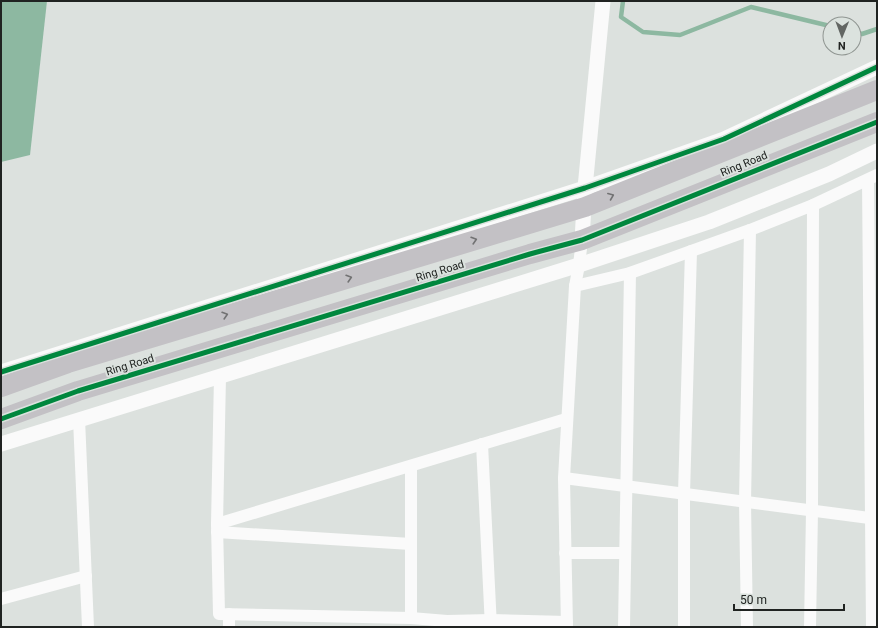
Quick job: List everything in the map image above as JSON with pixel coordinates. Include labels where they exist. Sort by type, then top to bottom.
[{"type":"highway","name":"Ring Road","points":[[1,387],[68,363],[585,198],[877,90]]},
{"type":"highway","name":"Ring Road","points":[[1,419],[78,391],[582,240],[877,122]]},
{"type":"street","points":[[220,376],[217,528],[219,614],[298,621],[366,622],[411,618],[446,624],[567,624],[564,478],[566,419],[574,286],[579,265],[582,240],[603,1]]},
{"type":"street","points":[[1,372],[585,198],[724,139],[877,67]]},
{"type":"street","points":[[1,444],[579,265],[709,222],[829,174],[877,151]]},
{"type":"street","points":[[574,286],[630,272],[750,230],[813,205],[872,178],[874,626]]},
{"type":"street","points":[[810,627],[813,205]]},
{"type":"street","points":[[748,627],[745,502],[750,230]]},
{"type":"street","points":[[684,627],[684,494],[691,251]]},
{"type":"street","points":[[624,627],[630,272]]},
{"type":"street","points":[[79,419],[88,627]]},
{"type":"street","points":[[217,528],[410,466],[566,419]]},
{"type":"street","points":[[482,444],[491,624]]},
{"type":"street","points":[[410,466],[411,618]]},
{"type":"street","points":[[564,478],[874,519]]},
{"type":"street","points":[[217,528],[411,544]]},
{"type":"street","points":[[565,553],[625,553]]},
{"type":"street","points":[[1,599],[86,576]]},
{"type":"street","points":[[229,614],[229,627]]},
{"type":"shaded area","points":[[1,1],[47,1],[30,155],[1,162]]},
{"type":"waterway","points":[[623,1],[621,17],[643,32],[680,35],[751,7],[822,24]]},
{"type":"waterway","points":[[862,34],[877,29]]},
{"type":"cycle path","points":[[1,372],[585,188],[724,139],[877,67]]},
{"type":"cycle path","points":[[1,419],[78,391],[530,254],[582,240],[877,122]]}]
